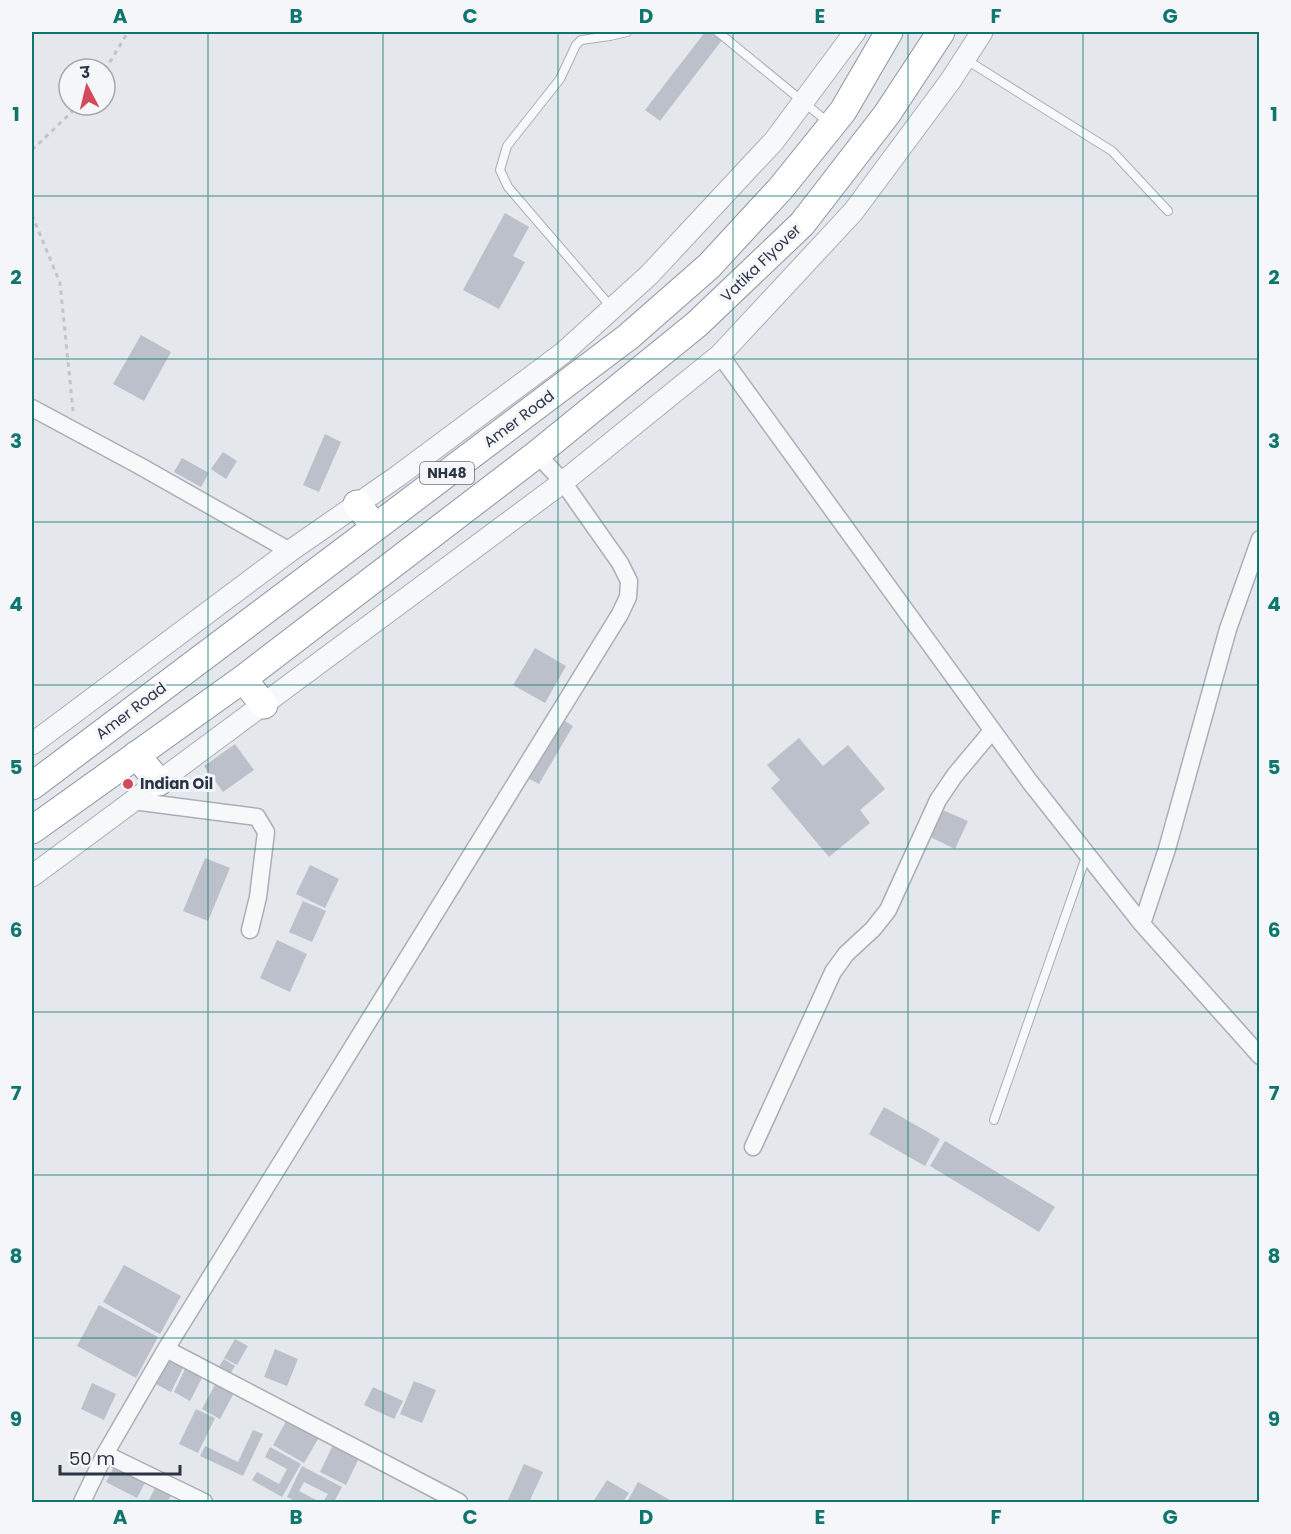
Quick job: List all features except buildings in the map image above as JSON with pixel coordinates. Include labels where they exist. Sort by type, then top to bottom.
[{"type":"highway","name":"NH48","points":[[831,125],[843,111],[889,32]]},
{"type":"highway","name":"Vatika Flyover","points":[[537,454],[690,331],[802,224],[887,114],[941,32]]},
{"type":"highway","name":"Amer Road","points":[[32,786],[628,337],[709,266],[781,188],[831,125]]},
{"type":"highway","name":"NH48","points":[[32,830],[243,679],[537,454]]},
{"type":"highway","points":[[357,504],[375,527]]},
{"type":"highway","points":[[243,679],[264,705]]},
{"type":"highway","points":[[136,755],[159,782]]},
{"type":"street","points":[[32,744],[290,551],[563,353],[614,309],[650,275],[774,141],[855,32]]},
{"type":"street","points":[[32,876],[563,482],[720,355],[854,212],[982,32]]},
{"type":"street","points":[[720,355],[991,732],[1142,924],[1260,1056]]},
{"type":"street","points":[[32,408],[290,551]]},
{"type":"street","points":[[82,1503],[105,1454],[166,1349],[620,614],[628,597],[629,581],[620,563],[563,482],[537,454]]},
{"type":"street","points":[[1142,924],[1167,849],[1228,629],[1260,540]]},
{"type":"street","points":[[753,1147],[833,972],[846,954],[873,930],[888,910],[938,800],[991,732]]},
{"type":"street","points":[[134,801],[257,817],[266,832],[258,897],[250,930]]},
{"type":"street","points":[[166,1349],[459,1503]]},
{"type":"street","points":[[105,1454],[204,1503]]},
{"type":"lane","points":[[614,309],[508,187],[500,170],[507,146],[560,79],[576,45],[581,40],[627,32]]},
{"type":"lane","points":[[718,32],[831,125]]},
{"type":"lane","points":[[964,59],[1112,151],[1168,211]]},
{"type":"lane","points":[[994,1120],[1087,854]]},
{"type":"path","points":[[113,57],[128,32]]},
{"type":"path","points":[[32,150],[66,117]]},
{"type":"path","points":[[32,215],[60,282],[75,431]]},
{"type":"place","name":"Indian Oil","points":[[128,784]]}]
